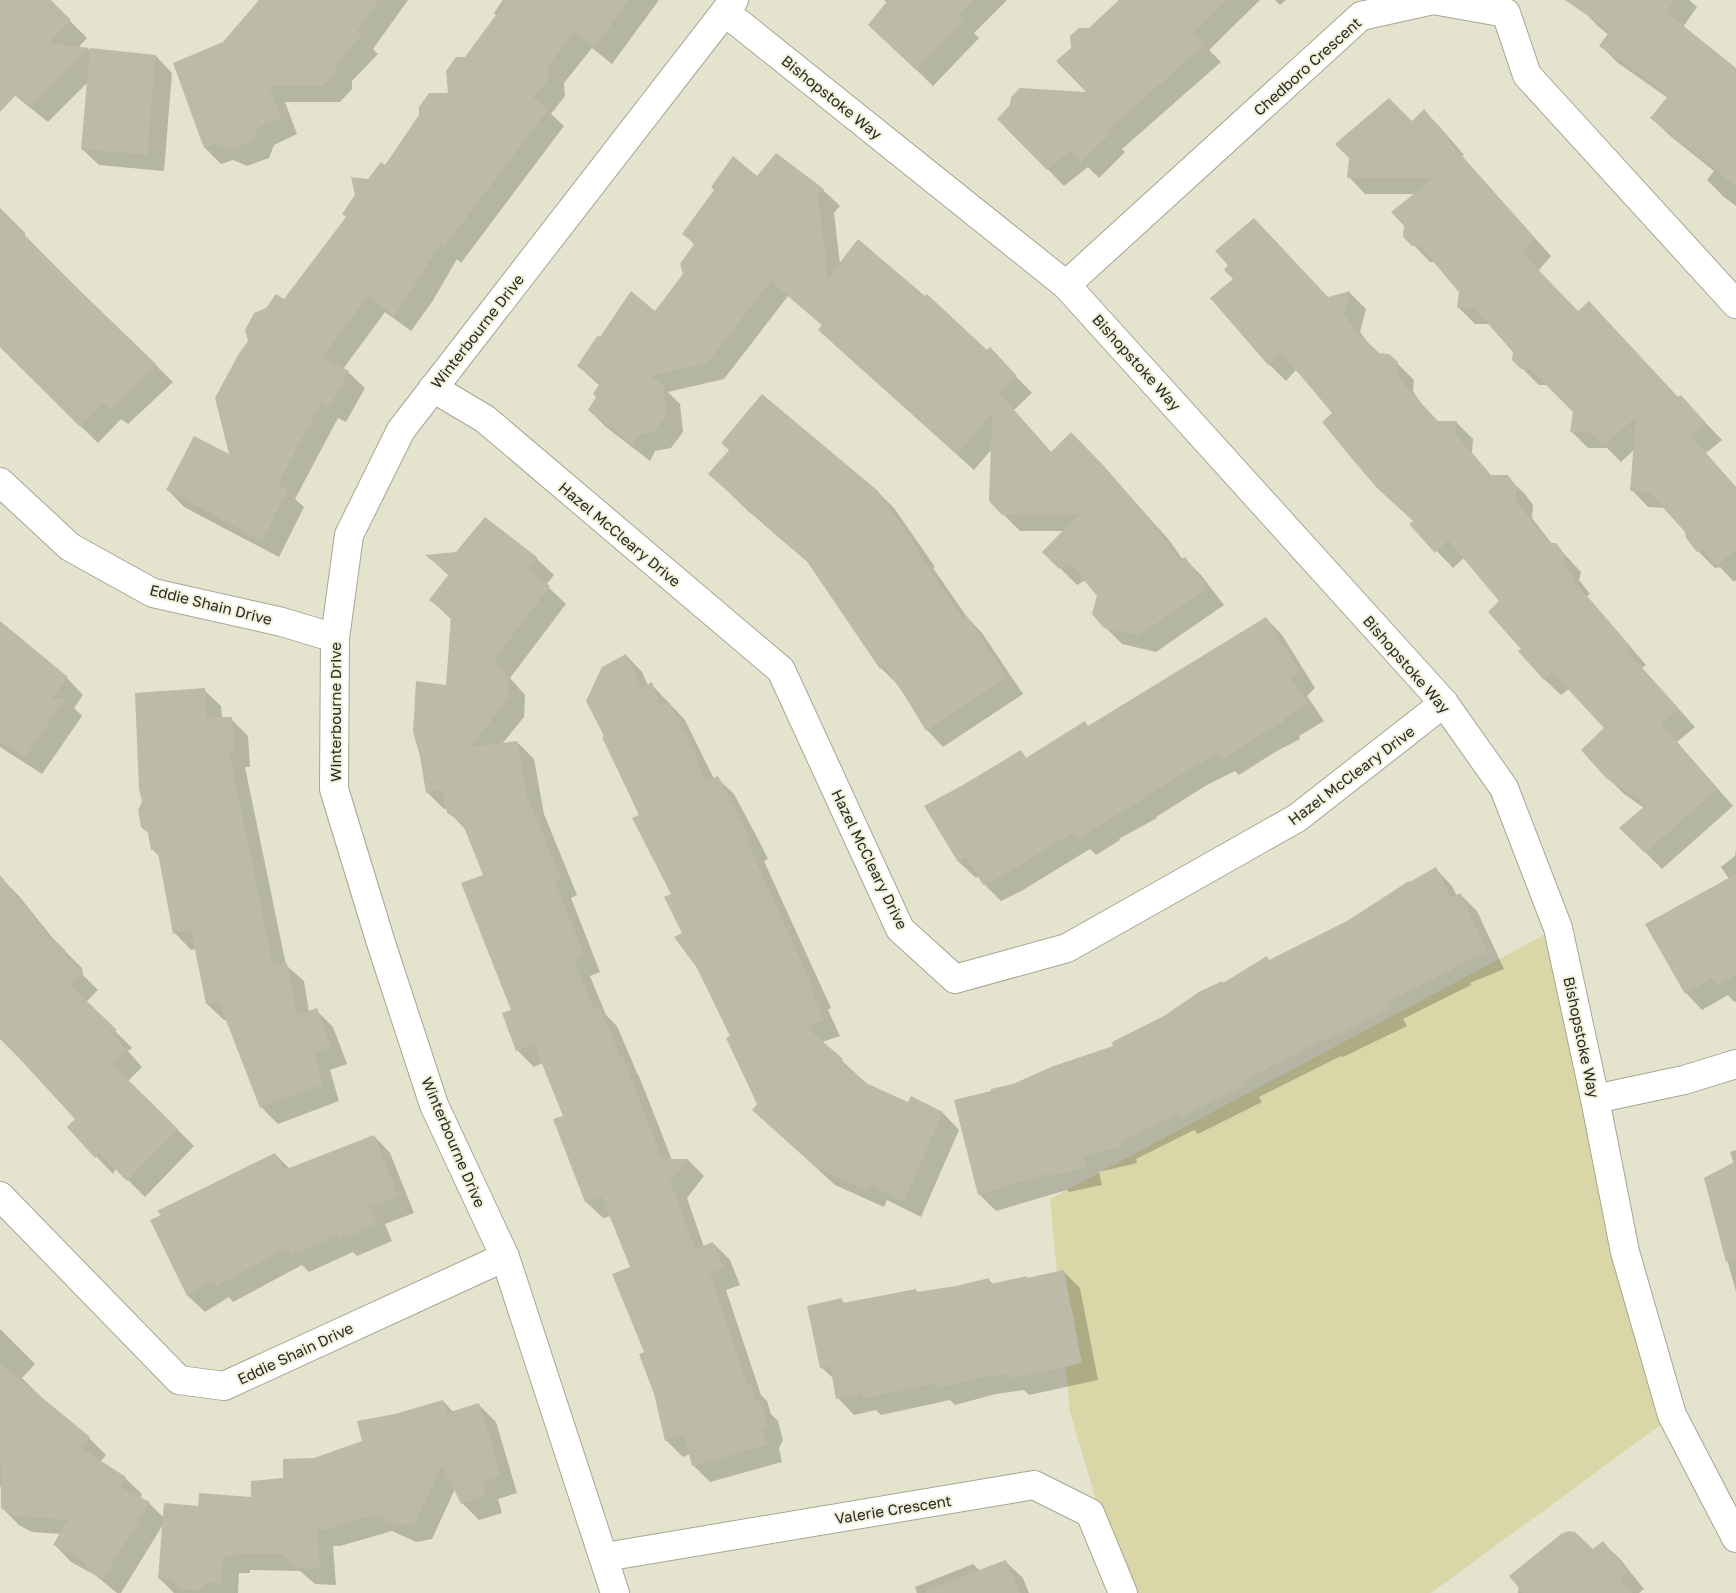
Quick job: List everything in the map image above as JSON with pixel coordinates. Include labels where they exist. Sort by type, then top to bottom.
[{"type":"street","name":"Chedboro Crescent","points":[[1066,285],[1361,16],[1433,0],[1506,13],[1527,75],[1736,304]]},
{"type":"street","name":"Bishopstoke Way","points":[[730,6],[1066,285],[1444,703],[1504,788],[1558,928],[1595,1099],[1625,1252],[1672,1415],[1736,1538]]},
{"type":"street","name":"Winterbourne Drive","points":[[615,1593],[605,1557],[505,1257],[434,1105],[381,943],[334,789],[335,638],[349,535],[400,430],[730,6]]},
{"type":"street","name":"Hazel McCleary Drive","points":[[433,388],[485,419],[781,670],[900,929],[955,979],[1067,948],[1298,818],[1444,703]]},
{"type":"street","name":"Eddie Shain Drive","points":[[0,482],[70,547],[153,593],[282,622],[335,638]]},
{"type":"street","points":[[1595,1099],[1684,1080],[1736,1064]]},
{"type":"street","name":"Eddie Shain Drive","points":[[0,1196],[179,1380],[224,1386],[505,1257]]},
{"type":"street","name":"Valerie Crescent","points":[[605,1557],[1034,1485],[1090,1513],[1123,1593]]},
{"type":"shaded area","points":[[1559,927],[1674,1415],[1431,1593],[1126,1593],[1122,1587],[1070,1412],[1050,1199]]},
{"type":"building","points":[[0,0],[51,0],[71,20],[49,43],[89,48],[31,106],[16,95],[0,112]]},
{"type":"building","points":[[259,0],[379,0],[357,31],[362,36],[336,64],[336,72],[323,86],[269,86],[281,117],[257,128],[252,142],[229,150],[215,144],[204,148],[173,63],[223,42]]},
{"type":"building","points":[[507,0],[629,0],[594,48],[574,32],[548,66],[549,78],[533,98],[548,109],[444,247],[440,244],[394,316],[368,296],[322,357],[349,371],[329,407],[321,402],[278,484],[288,490],[262,541],[166,490],[194,436],[229,454],[215,398],[238,355],[248,341],[245,330],[254,313],[266,308],[276,294],[284,299],[346,217],[342,214],[355,195],[351,177],[368,179],[381,162],[385,165],[419,115],[419,107],[429,93],[448,93],[446,71],[456,57],[465,57]]},
{"type":"building","points":[[888,0],[974,0],[958,16],[963,21],[916,70],[868,25]]},
{"type":"building","points":[[1119,0],[1226,0],[1193,33],[1205,44],[1106,132],[1109,135],[1081,162],[1071,151],[1047,170],[997,119],[1010,105],[1011,97],[1020,88],[1086,92],[1056,61],[1071,48],[1070,36],[1079,28],[1089,28]]},
{"type":"building","points":[[1565,0],[1674,0],[1666,12],[1736,68],[1736,186],[1650,118],[1669,95],[1599,46],[1610,31]]},
{"type":"building","points":[[90,48],[156,55],[147,155],[81,149]]},
{"type":"building","points":[[1389,98],[1412,121],[1424,109],[1447,139],[1535,239],[1522,253],[1578,311],[1589,301],[1678,397],[1681,395],[1706,423],[1690,435],[1736,488],[1736,549],[1716,566],[1703,551],[1697,552],[1686,538],[1685,532],[1649,492],[1630,491],[1636,417],[1603,446],[1590,432],[1570,432],[1573,412],[1530,369],[1521,369],[1512,360],[1513,352],[1474,308],[1457,308],[1459,292],[1420,246],[1412,246],[1403,237],[1404,226],[1391,212],[1434,178],[1347,178],[1349,158],[1335,144]]},
{"type":"building","points":[[776,153],[824,189],[818,195],[828,278],[858,239],[925,296],[927,294],[987,350],[990,347],[1017,376],[999,392],[1050,453],[1071,432],[1104,466],[1152,522],[1180,560],[1185,557],[1208,588],[1138,636],[1104,628],[1092,614],[1097,596],[1070,563],[1059,569],[1042,552],[1078,515],[1002,515],[989,501],[992,413],[957,454],[818,330],[822,325],[771,281],[707,363],[651,376],[663,385],[667,415],[654,431],[639,435],[633,445],[588,410],[596,397],[593,394],[600,383],[577,366],[598,335],[600,337],[631,291],[655,311],[683,274],[680,264],[695,243],[682,234],[714,190],[711,187],[733,156],[757,176]]},
{"type":"building","points":[[0,210],[157,365],[111,409],[103,403],[80,427],[0,347]]},
{"type":"building","points":[[1254,218],[1328,297],[1350,291],[1344,314],[1355,330],[1379,353],[1389,354],[1398,362],[1397,373],[1406,387],[1438,421],[1457,421],[1456,435],[1491,475],[1508,475],[1517,487],[1515,500],[1549,543],[1556,543],[1565,555],[1562,563],[1574,577],[1572,579],[1631,647],[1627,651],[1679,709],[1661,724],[1717,789],[1645,853],[1619,828],[1646,805],[1606,778],[1581,750],[1604,728],[1552,672],[1544,680],[1518,651],[1521,649],[1488,612],[1499,601],[1448,540],[1435,553],[1409,524],[1413,521],[1377,488],[1322,422],[1332,413],[1302,377],[1280,353],[1269,366],[1210,298],[1233,279],[1224,270],[1228,265],[1215,251]]},
{"type":"building","points":[[762,394],[877,490],[919,550],[917,551],[962,617],[966,615],[1007,677],[926,731],[884,666],[880,669],[806,560],[708,474],[729,450],[721,443]]},
{"type":"building","points":[[485,517],[538,558],[529,570],[550,586],[494,660],[509,677],[508,699],[470,747],[517,741],[527,796],[561,878],[555,881],[584,955],[574,959],[593,1007],[600,1008],[621,1058],[623,1057],[662,1159],[689,1159],[670,1181],[695,1249],[713,1242],[724,1268],[710,1273],[747,1384],[751,1383],[756,1400],[761,1403],[767,1423],[762,1431],[767,1445],[692,1466],[684,1435],[665,1441],[654,1394],[639,1354],[644,1352],[612,1274],[630,1267],[602,1197],[585,1202],[553,1119],[563,1116],[534,1044],[516,1051],[502,1013],[511,1010],[461,883],[483,875],[462,822],[447,813],[442,789],[426,793],[420,756],[413,732],[416,681],[446,685],[451,616],[429,600],[449,574],[425,555],[456,552]]},
{"type":"building","points":[[1266,617],[1299,670],[1291,678],[1308,704],[1283,719],[1284,722],[1258,736],[1222,760],[1218,754],[1190,769],[1078,839],[1074,832],[1006,874],[983,885],[966,857],[958,862],[924,806],[1021,750],[1026,758],[1085,721],[1088,726]]},
{"type":"building","points":[[0,621],[68,677],[51,699],[66,698],[25,758],[0,741]]},
{"type":"building","points":[[626,654],[641,688],[652,682],[660,706],[669,702],[694,751],[705,782],[718,776],[743,823],[752,843],[748,844],[815,992],[812,993],[824,1020],[805,1026],[843,1059],[840,1062],[868,1084],[908,1102],[911,1096],[943,1112],[904,1202],[870,1184],[867,1191],[817,1168],[752,1110],[757,1104],[726,1038],[730,1036],[697,968],[674,937],[682,933],[664,897],[671,894],[632,818],[639,815],[602,737],[604,736],[586,701],[602,667]]},
{"type":"building","points":[[205,688],[206,717],[232,717],[234,751],[229,751],[273,965],[287,963],[297,1015],[317,1008],[331,1047],[314,1053],[323,1084],[260,1108],[219,1002],[206,1004],[191,930],[173,934],[157,848],[151,850],[148,833],[141,827],[138,810],[142,802],[139,789],[135,693]]},
{"type":"building","points":[[1436,867],[1451,898],[1460,893],[1488,952],[1454,966],[1455,968],[1387,1002],[1391,1009],[1325,1041],[1324,1039],[1244,1080],[1246,1085],[1180,1118],[1178,1113],[1120,1142],[1121,1147],[1083,1155],[1086,1168],[1051,1176],[1051,1173],[978,1195],[954,1100],[1013,1084],[1051,1067],[1113,1046],[1112,1042],[1164,1016],[1199,992],[1222,981],[1223,983],[1267,956],[1269,960],[1347,921],[1409,881]]},
{"type":"building","points":[[1736,874],[1736,975],[1717,986],[1712,978],[1685,994],[1645,924]]},
{"type":"building","points":[[0,875],[52,940],[55,940],[65,950],[67,957],[82,973],[70,985],[117,1030],[112,1033],[126,1050],[112,1064],[178,1129],[127,1181],[99,1153],[95,1158],[67,1127],[75,1119],[0,1039]]},
{"type":"building","points":[[374,1135],[398,1197],[369,1207],[377,1224],[339,1240],[337,1235],[291,1256],[287,1248],[216,1286],[214,1280],[187,1296],[150,1220],[161,1215],[157,1211],[275,1153],[284,1170]]},
{"type":"building","points":[[1736,1161],[1736,1261],[1726,1262],[1704,1178]]},
{"type":"building","points":[[1064,1270],[1082,1363],[1011,1379],[1010,1374],[979,1378],[937,1389],[936,1383],[863,1399],[862,1393],[836,1399],[830,1365],[820,1368],[807,1306],[842,1298],[843,1303],[916,1289],[917,1292],[956,1286],[989,1278],[990,1284]]},
{"type":"building","points":[[0,1363],[90,1437],[81,1448],[126,1477],[120,1487],[150,1502],[103,1579],[86,1568],[84,1562],[53,1545],[68,1520],[14,1516],[1,1508]]},
{"type":"building","points":[[443,1400],[447,1413],[479,1403],[501,1476],[482,1482],[486,1496],[461,1504],[442,1465],[415,1523],[398,1525],[374,1515],[323,1530],[317,1530],[320,1569],[297,1568],[282,1554],[234,1554],[234,1557],[223,1556],[221,1584],[208,1582],[198,1591],[181,1589],[172,1580],[158,1579],[164,1503],[198,1506],[199,1493],[251,1497],[251,1481],[283,1478],[283,1459],[314,1458],[362,1441],[357,1421],[395,1414]]},
{"type":"building","points":[[1569,1531],[1575,1532],[1593,1549],[1603,1541],[1628,1572],[1620,1579],[1632,1593],[1523,1593],[1509,1576],[1561,1534]]},
{"type":"building","points":[[1006,1560],[1020,1593],[927,1593],[926,1590]]}]
